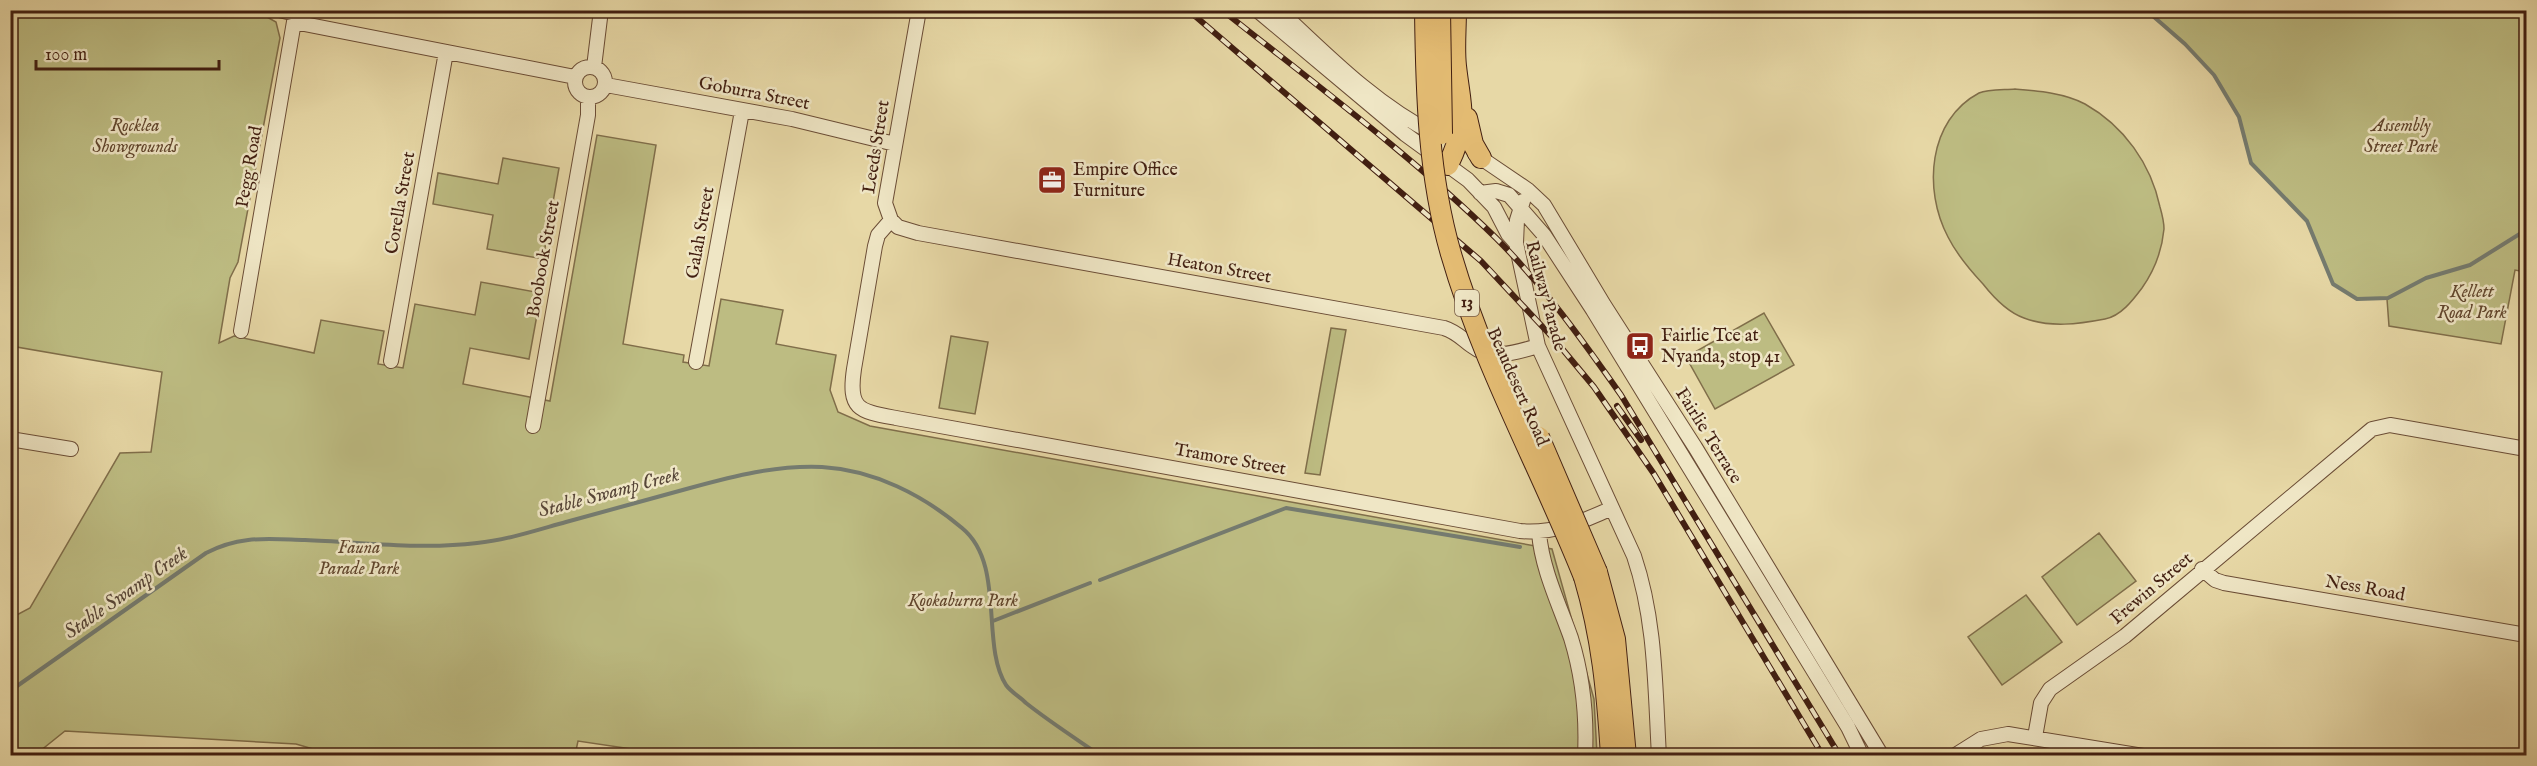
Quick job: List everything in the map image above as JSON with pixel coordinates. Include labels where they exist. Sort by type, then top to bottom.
[{"type":"highway","name":"Beaudesert Road","points":[[1425,10],[1430,144],[1437,192],[1450,251],[1483,344],[1558,512],[1591,574],[1606,681],[1611,756]]},
{"type":"highway","name":"Beaudesert Road","points":[[1440,10],[1442,132],[1450,190],[1464,250],[1483,309],[1591,574],[1615,639],[1626,756]]},
{"type":"highway","points":[[1449,10],[1450,121],[1453,143]]},
{"type":"highway","points":[[1448,165],[1453,143],[1462,129],[1462,108],[1456,65],[1456,10]]},
{"type":"highway","points":[[1462,108],[1467,115],[1473,144],[1481,158]]},
{"type":"street","points":[[279,10],[446,52],[575,77]]},
{"type":"street","points":[[594,67],[602,10]]},
{"type":"street","name":"Leeds Street","points":[[891,220],[885,202],[919,10]]},
{"type":"street","name":"Railway Parade","points":[[1257,10],[1405,134],[1468,180],[1494,207],[1508,234],[1516,243],[1538,346],[1634,556],[1649,607],[1653,636],[1659,756]]},
{"type":"street","points":[[1279,10],[1328,57],[1387,106],[1406,120],[1453,143]]},
{"type":"street","name":"Pegg Road","points":[[241,331],[295,15]]},
{"type":"street","name":"Corella Street","points":[[391,361],[446,52]]},
{"type":"street","points":[[594,67],[602,72],[606,85],[597,96],[588,97],[576,88],[575,77],[581,69],[594,67]]},
{"type":"street","name":"Goburra Street","points":[[606,85],[824,126],[895,144]]},
{"type":"street","name":"Boobook Street","points":[[533,426],[588,115],[588,97]]},
{"type":"street","name":"Galah Street","points":[[696,362],[742,111]]},
{"type":"street","name":"Fairlie Terrace","points":[[1453,143],[1481,158],[1528,190],[1544,205],[1604,305],[1695,447],[1882,756]]},
{"type":"street","points":[[1516,243],[1517,220],[1528,190]]},
{"type":"street","name":"Fairlie Terrace","points":[[1480,193],[1502,192],[1509,195],[1544,235],[1593,310],[1765,590],[1862,756]]},
{"type":"street","name":"Heaton Street","points":[[891,220],[898,227],[918,234],[1444,328],[1457,333],[1473,347],[1489,354],[1503,355],[1538,346]]},
{"type":"street","name":"Tramore Street","points":[[891,220],[878,235],[875,246],[851,390],[855,402],[863,410],[874,414],[1539,533],[1577,523],[1612,508]]},
{"type":"street","name":"Frewin Street","points":[[2035,737],[2040,703],[2050,689],[2125,636],[2365,433],[2381,426],[2397,426],[2526,449]]},
{"type":"street","points":[[10,439],[71,449]]},
{"type":"street","points":[[1539,533],[1547,568],[1572,641],[1581,681],[1587,720],[1585,756]]},
{"type":"street","name":"Ness Road","points":[[2202,570],[2215,580],[2224,583],[2526,635]]},
{"type":"street","points":[[1954,756],[1967,745],[1994,735],[2035,737],[2143,756]]},
{"type":"green space","points":[[234,10],[267,17],[276,22],[280,38],[238,262],[230,278],[219,343],[234,336],[314,353],[321,320],[384,331],[378,364],[403,368],[415,304],[475,315],[481,282],[541,293],[529,359],[470,348],[463,384],[550,401],[597,135],[656,145],[623,344],[684,355],[683,362],[709,366],[721,299],[783,310],[776,344],[836,355],[830,390],[838,412],[870,426],[1552,549],[1594,699],[1597,755],[679,756],[578,741],[575,755],[337,756],[296,744],[65,731],[35,755],[11,755],[11,618],[30,608],[120,453],[151,452],[162,372],[11,346],[10,11]]},
{"type":"green space","name":"Assembly Street Park","points":[[2146,11],[2526,11],[2526,272],[2515,270],[2501,344],[2389,326],[2387,299],[2357,299],[2333,284],[2307,221],[2251,163],[2239,117],[2214,75],[2185,44]]},
{"type":"green space","points":[[2015,89],[2068,97],[2099,113],[2112,123],[2134,148],[2150,176],[2164,224],[2163,237],[2154,267],[2142,288],[2116,315],[2105,319],[2064,324],[2044,323],[2024,318],[2006,308],[1996,299],[1964,262],[1948,237],[1940,218],[1933,178],[1940,138],[1949,120],[1962,105],[1979,93]]},
{"type":"green space","points":[[503,158],[559,168],[543,259],[487,249],[493,215],[433,204],[438,173],[498,184]]},
{"type":"green space","points":[[1764,313],[1794,365],[1715,409],[1686,357]]},
{"type":"green space","points":[[1331,328],[1346,330],[1320,475],[1305,473]]},
{"type":"green space","points":[[951,336],[988,342],[975,414],[939,408]]},
{"type":"green space","points":[[2099,533],[2136,581],[2077,625],[2042,577]]},
{"type":"green space","points":[[2026,595],[2062,642],[2002,685],[1968,637]]},
{"type":"waterway","points":[[2146,10],[2185,44],[2214,75],[2239,117],[2251,163],[2307,221],[2333,284],[2357,299],[2388,298],[2426,278],[2470,265],[2526,230]]},
{"type":"waterway","name":"Stable Swamp Creek","points":[[10,691],[206,553],[231,543],[266,539],[413,546],[488,542],[739,476],[788,468],[822,467],[860,473],[897,486],[931,505],[962,528],[975,543],[984,562],[994,648],[998,668],[1006,685],[1035,710],[1101,756]]},
{"type":"waterway","points":[[1100,580],[1286,508],[1520,547]]},
{"type":"waterway","points":[[993,621],[1090,583]]},
{"type":"railway","points":[[1188,10],[1481,261],[1554,339],[1594,387],[1654,474],[1823,756]]},
{"type":"railway","points":[[1222,10],[1362,121],[1464,207],[1513,256],[1546,294],[1621,395],[1840,756]]},
{"type":"railway","points":[[1617,406],[1641,440]]},
{"type":"place","name":"Empire Office Furniture","points":[[1052,180]]},
{"type":"place","name":"Fairlie Tce at Nyanda, stop 41","points":[[1640,346]]},
{"type":"park label","name":"Rocklea Showgrounds","points":[[135,136]]},
{"type":"park label","name":"Kellett Road Park","points":[[2472,302]]},
{"type":"park label","name":"Fauna Parade Park","points":[[359,558]]},
{"type":"park label","name":"Kookaburra Park","points":[[963,601]]}]
